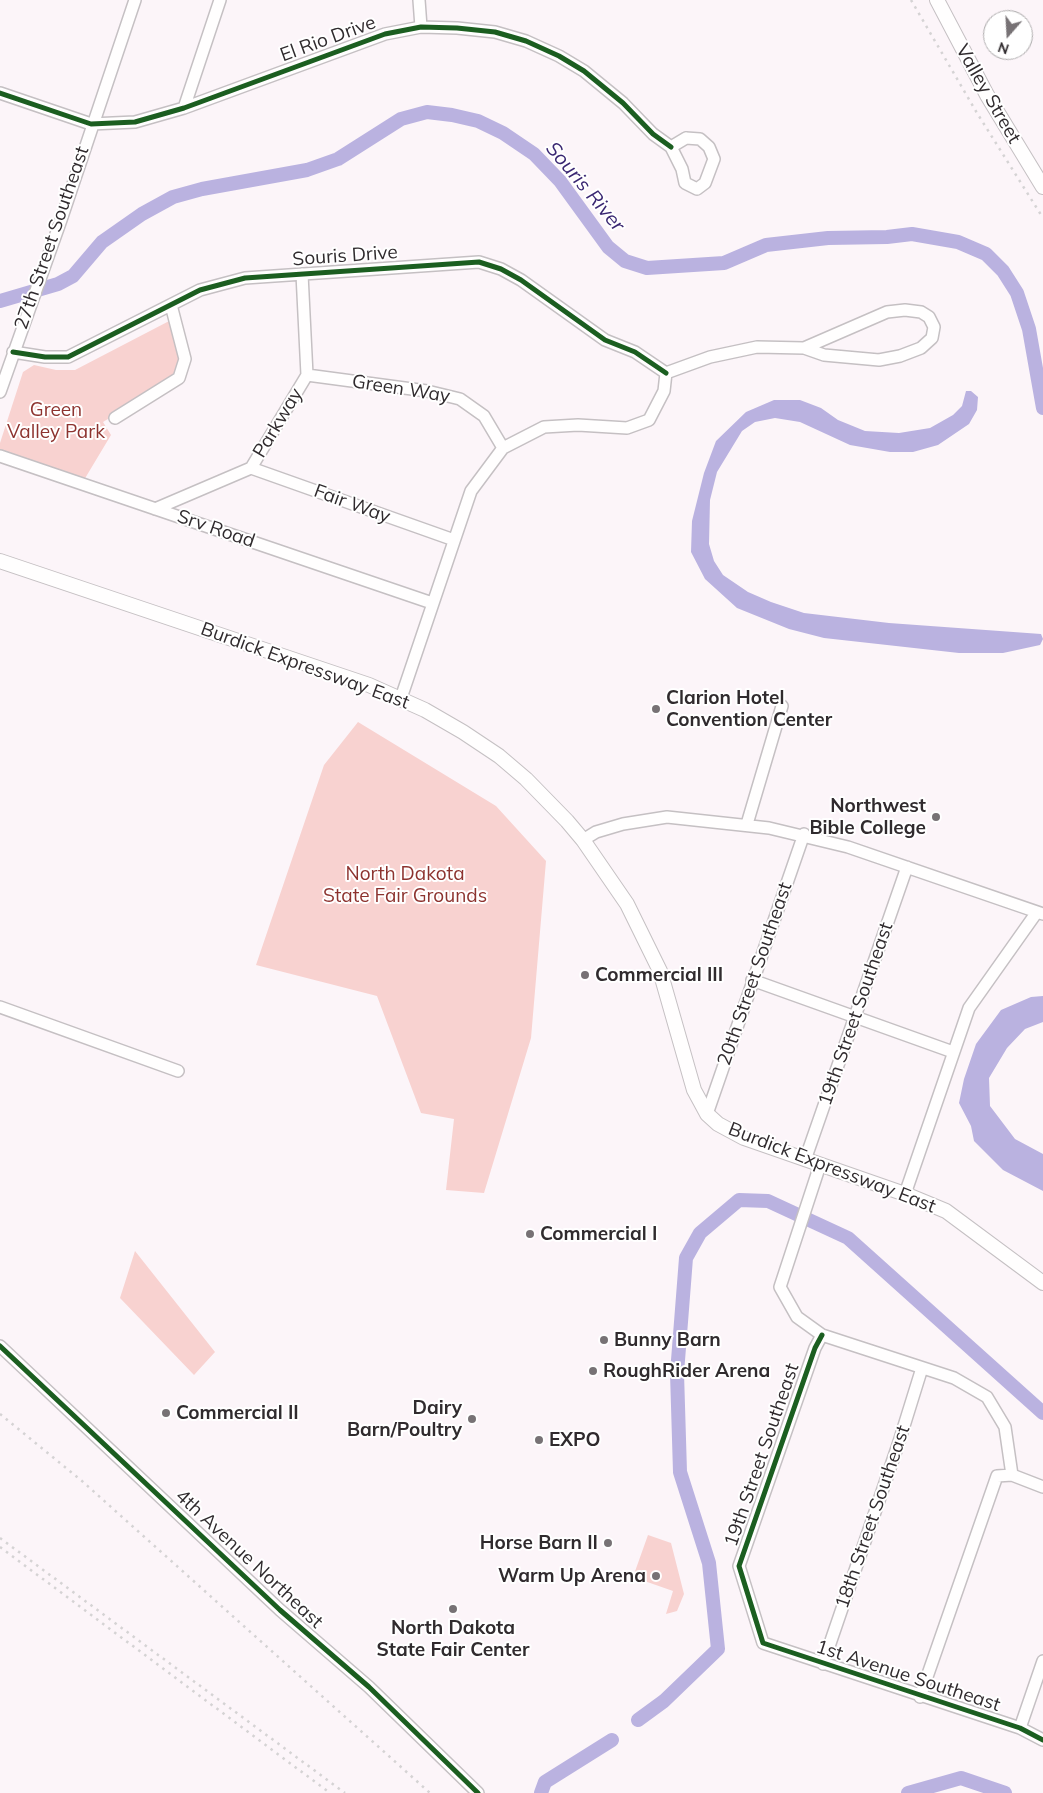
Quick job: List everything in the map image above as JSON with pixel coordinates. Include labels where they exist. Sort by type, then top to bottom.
[{"type":"main road","name":"Valley Street","points":[[937,0],[987,95],[1043,187]]},
{"type":"main road","name":"Burdick Expressway East","points":[[0,561],[336,674],[401,698],[463,732],[499,756],[540,793],[583,840],[622,895]]},
{"type":"main road","name":"Burdick Expressway East","points":[[611,879],[642,932],[660,972],[694,1090],[707,1114],[728,1130],[805,1160],[935,1206],[958,1218],[1043,1282]]},
{"type":"street","name":"27th Street Southeast","points":[[0,392],[134,0]]},
{"type":"street","points":[[184,108],[220,0]]},
{"type":"street","points":[[419,0],[421,27]]},
{"type":"street","name":"El Rio Drive","points":[[0,93],[91,124],[135,122],[184,108],[385,34],[421,27],[495,32],[526,41],[559,56],[584,71],[623,103],[653,134],[671,146],[682,169],[685,183],[697,189],[705,183],[714,158],[709,147],[700,139],[686,138],[671,146]]},
{"type":"street","name":"Souris Drive","points":[[13,352],[45,357],[68,357],[200,290],[245,278],[478,262],[501,269],[522,280],[605,340],[635,352],[666,373]]},
{"type":"street","name":"Parkway","points":[[156,509],[251,468],[307,375],[302,274]]},
{"type":"street","points":[[115,418],[179,378],[185,359],[170,305]]},
{"type":"street","points":[[401,698],[471,491],[503,448],[544,427],[578,425],[627,428],[649,420],[664,391],[666,373],[710,357],[757,347],[804,348],[824,355],[886,359],[921,348],[932,338],[934,327],[929,317],[921,312],[905,310],[886,312],[804,348]]},
{"type":"street","name":"Green Way","points":[[307,375],[427,391],[460,399],[484,416],[503,448]]},
{"type":"street","name":"Srv Road","points":[[0,456],[432,603]]},
{"type":"street","name":"Fair Way","points":[[251,468],[454,540]]},
{"type":"street","points":[[747,824],[782,706]]},
{"type":"street","points":[[583,840],[596,832],[645,818],[690,818],[747,824],[804,834],[1040,913],[968,1008],[905,1194]]},
{"type":"street","name":"20th Street Southeast","points":[[707,1114],[804,834]]},
{"type":"street","name":"19th Street Southeast","points":[[805,1160],[907,867]]},
{"type":"street","points":[[752,980],[953,1052]]},
{"type":"street","points":[[0,1007],[178,1071]]},
{"type":"street","points":[[820,1165],[780,1287],[797,1317],[822,1335],[954,1378],[987,1398],[1005,1427],[1012,1476]]},
{"type":"street","name":"19th Street Southeast","points":[[763,1644],[739,1566],[815,1348],[822,1335]]},
{"type":"street","name":"4th Avenue Northeast","points":[[0,1346],[280,1610],[369,1688],[478,1793]]},
{"type":"street","name":"18th Street Southeast","points":[[824,1664],[922,1368]]},
{"type":"street","points":[[920,1697],[997,1476],[1012,1476],[1043,1487]]},
{"type":"street","name":"1st Avenue Southeast","points":[[763,1644],[920,1697],[1020,1728],[1043,1740]]},
{"type":"street","points":[[1020,1728],[1043,1662]]},
{"type":"green space","name":"Green Valley Park","points":[[173,319],[184,358],[177,377],[103,422],[111,435],[84,480],[0,453],[0,443],[23,372],[34,365],[56,370],[75,370]]},
{"type":"green space","name":"North Dakota State Fair Grounds","points":[[358,722],[496,806],[546,861],[531,1038],[484,1193],[446,1190],[454,1119],[421,1113],[377,996],[256,965],[324,765]]},
{"type":"green space","points":[[135,1251],[215,1352],[194,1375],[120,1298]]},
{"type":"green space","name":"Warm Up Arena","points":[[648,1535],[671,1543],[684,1594],[677,1611],[666,1614],[673,1591],[633,1577]]},
{"type":"shaded area","points":[[966,391],[971,391],[978,397],[977,410],[969,424],[938,445],[913,452],[890,452],[850,445],[800,422],[775,418],[755,422],[742,431],[717,472],[710,500],[709,544],[714,561],[723,575],[748,592],[804,613],[889,623],[1041,634],[1043,639],[1040,645],[1003,653],[959,653],[824,638],[789,629],[737,608],[705,579],[691,552],[692,521],[704,473],[716,441],[746,412],[774,400],[800,400],[821,408],[838,420],[865,431],[899,433],[930,428],[953,415],[962,406]]},
{"type":"shaded area","points":[[1043,996],[1043,1022],[1025,1029],[1007,1048],[989,1078],[990,1106],[1015,1139],[1043,1154],[1043,1191],[1003,1170],[974,1141],[971,1126],[959,1103],[964,1079],[976,1044],[1001,1010],[1031,997]]},
{"type":"waterway","name":"Souris River","points":[[0,301],[58,284],[73,276],[102,242],[142,214],[173,197],[202,189],[307,170],[338,159],[401,119],[427,112],[478,121],[503,133],[534,154],[560,181],[608,247],[625,261],[647,268],[724,263],[766,245],[828,238],[887,237],[912,234],[958,242],[986,254],[1003,271],[1017,293],[1029,329],[1043,408]]},
{"type":"waterway","points":[[638,1720],[664,1701],[718,1649],[709,1563],[680,1472],[677,1373],[686,1258],[700,1233],[739,1200],[768,1201],[848,1238],[1043,1413]]},
{"type":"waterway","points":[[541,1793],[545,1782],[612,1740]]},
{"type":"waterway","points":[[908,1793],[961,1778],[1005,1793]]},
{"type":"railway","points":[[911,0],[977,113],[1043,218]]},
{"type":"railway","points":[[0,1414],[82,1481],[430,1793]]},
{"type":"railway","points":[[0,1538],[345,1793]]},
{"type":"railway","points":[[0,1547],[330,1793]]},
{"type":"cycle path","points":[[0,93],[91,124],[135,122],[184,108],[385,34],[421,27],[457,28],[495,32],[526,41],[559,56],[584,71],[623,103],[653,134],[671,147]]},
{"type":"cycle path","points":[[13,352],[45,357],[68,357],[200,290],[245,278],[479,262],[501,269],[521,280],[605,340],[635,352],[666,373]]},
{"type":"cycle path","points":[[822,1335],[815,1348],[739,1566],[763,1643],[1020,1728],[1043,1740]]},
{"type":"cycle path","points":[[0,1346],[280,1610],[369,1687],[478,1793]]},
{"type":"place","name":"Clarion Hotel Convention Center","points":[[656,709]]},
{"type":"place","name":"Northwest Bible College","points":[[936,817]]},
{"type":"place","name":"Commercial III","points":[[585,975]]},
{"type":"place","name":"Commercial I","points":[[530,1234]]},
{"type":"place","name":"Bunny Barn","points":[[604,1340]]},
{"type":"place","name":"RoughRider Arena","points":[[593,1371]]},
{"type":"place","name":"Commercial II","points":[[166,1413]]},
{"type":"place","name":"Dairy Barn/Poultry","points":[[472,1419]]},
{"type":"place","name":"EXPO","points":[[539,1440]]},
{"type":"place","name":"Horse Barn II","points":[[608,1543]]},
{"type":"place","name":"Warm Up Arena","points":[[656,1576]]},
{"type":"place","name":"North Dakota State Fair Center","points":[[453,1609]]}]
